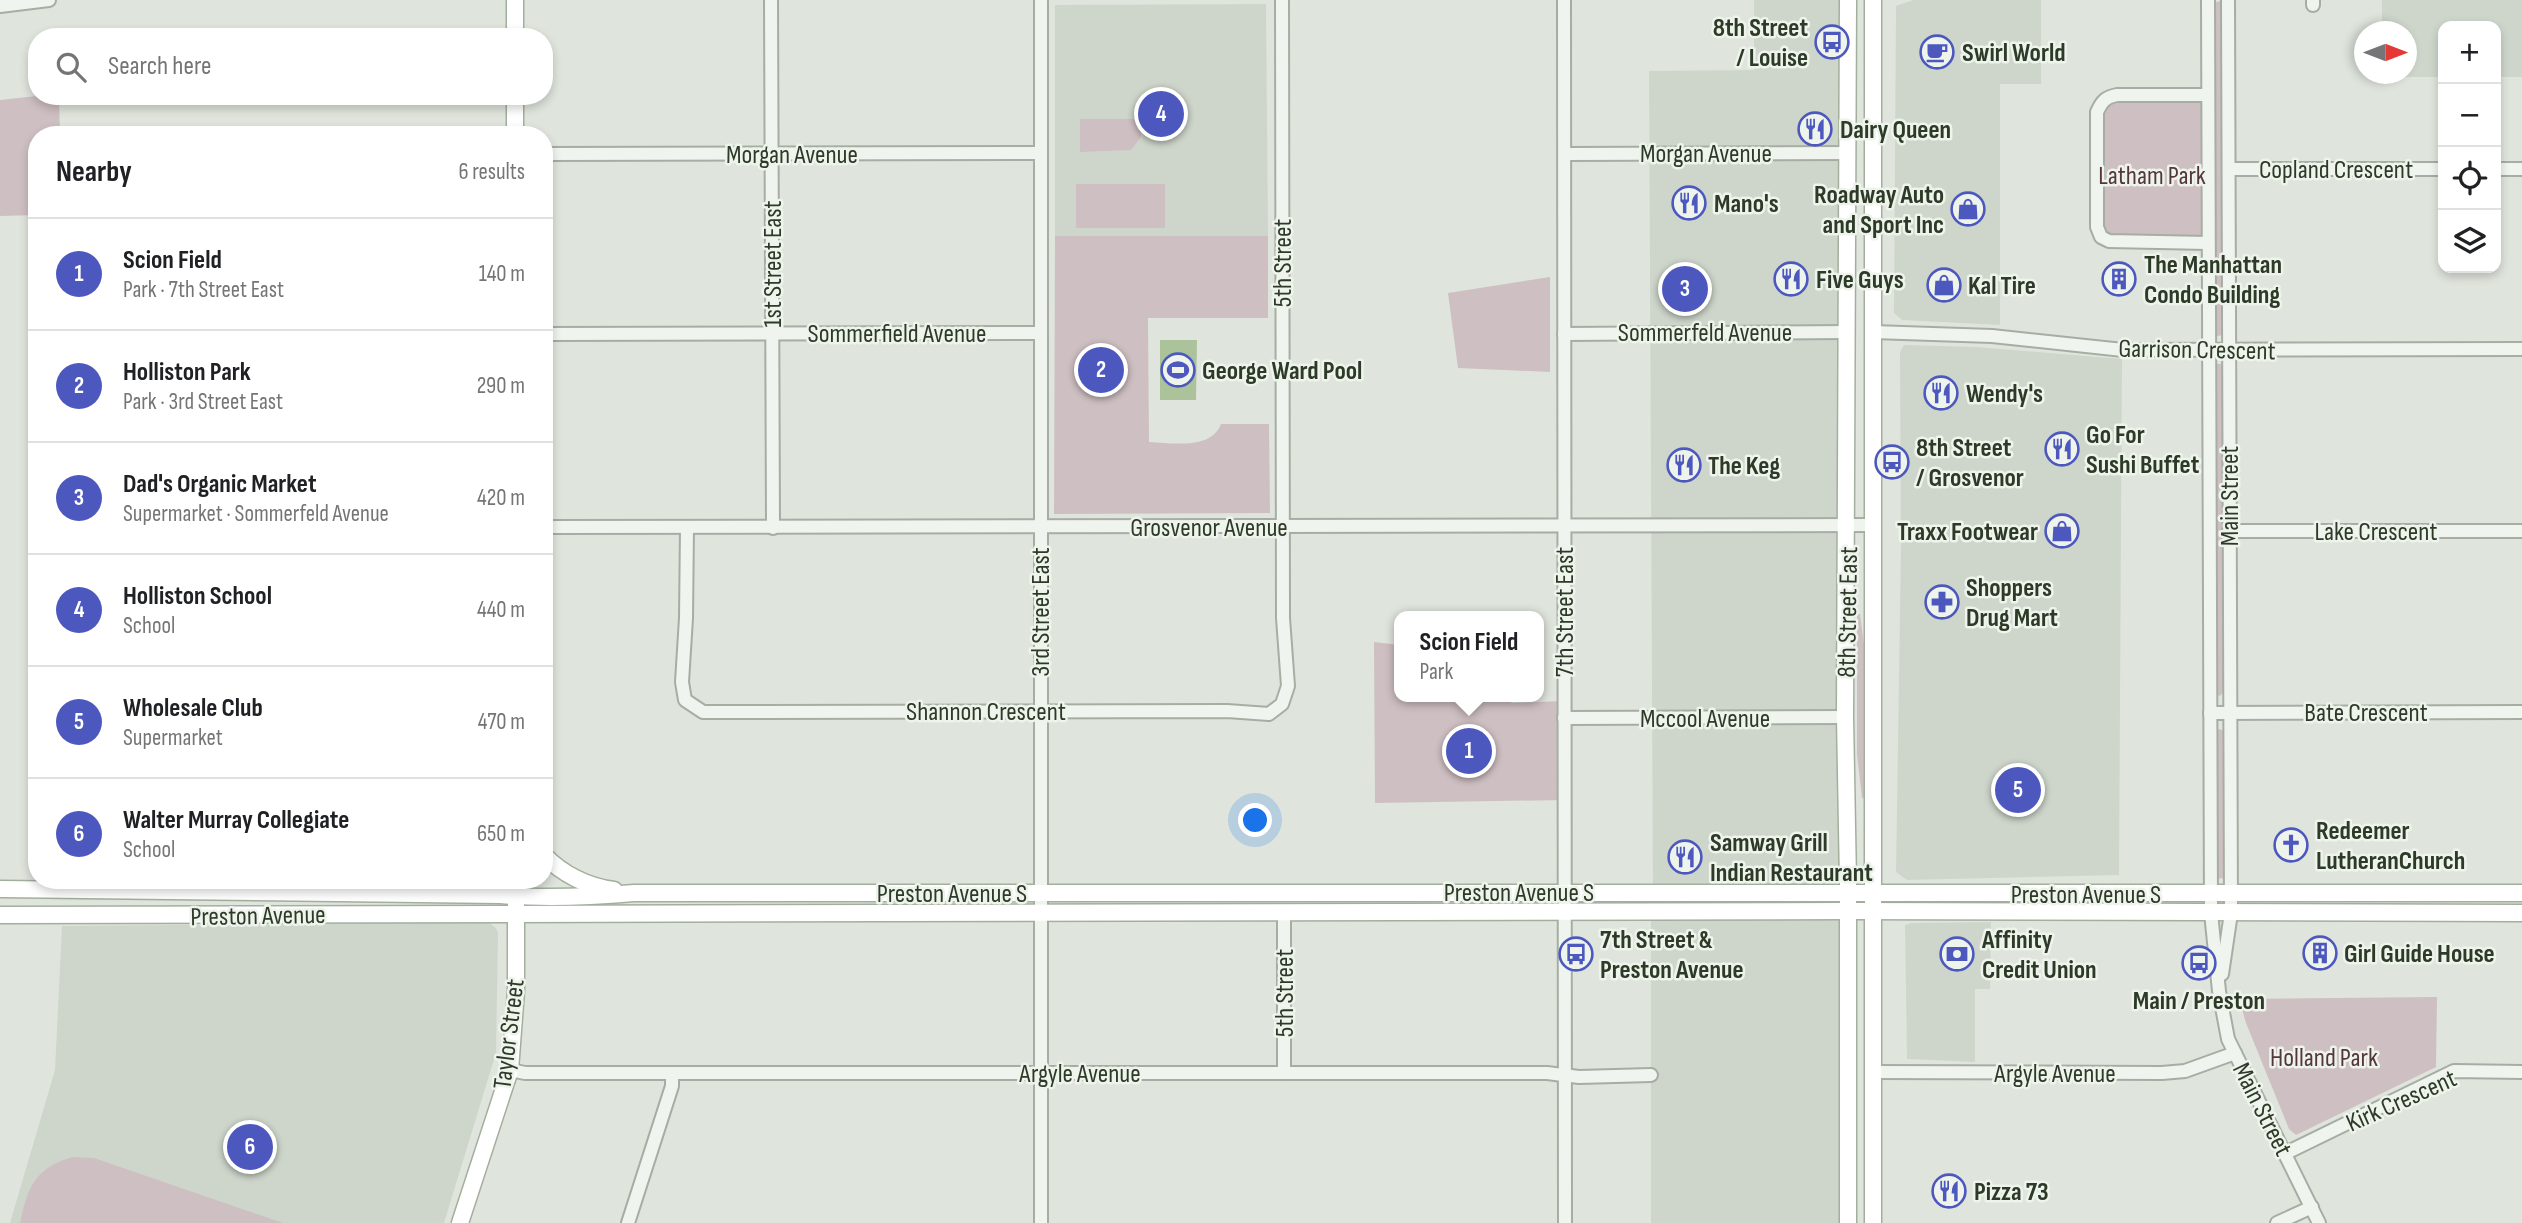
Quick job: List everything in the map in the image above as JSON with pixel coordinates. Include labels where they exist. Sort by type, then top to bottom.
[{"type":"main road","points":[[515,0],[515,28]]},
{"type":"main road","name":"8th Street East","points":[[1848,0],[1848,1223]]},
{"type":"main road","name":"8th Street East","points":[[1873,0],[1873,1223]]},
{"type":"main road","points":[[515,105],[515,126]]},
{"type":"main road","points":[[1847,332],[1860,334],[1863,342],[1873,414]]},
{"type":"main road","points":[[553,865],[558,870],[601,889],[634,893]]},
{"type":"main road","name":"Preston Avenue","points":[[0,889],[28,889]]},
{"type":"main road","name":"Taylor Street","points":[[460,1223],[510,1070],[515,1018],[516,889]]},
{"type":"main road","name":"Preston Avenue S","points":[[525,889],[593,897],[634,893],[2522,893]]},
{"type":"main road","name":"Preston Avenue S","points":[[516,915],[1848,911],[2522,913]]},
{"type":"main road","name":"Preston Avenue","points":[[0,915],[516,915]]},
{"type":"street","points":[[5,4],[49,0]]},
{"type":"street","name":"1st Street East","points":[[771,0],[773,528]]},
{"type":"street","name":"3rd Street East","points":[[1041,0],[1041,1223]]},
{"type":"street","name":"5th Street","points":[[1282,0],[1283,527]]},
{"type":"street","name":"7th Street East","points":[[1564,0],[1565,1223]]},
{"type":"street","name":"Main Street","points":[[2208,0],[2211,913],[2219,992],[2228,1039],[2319,1223]]},
{"type":"street","name":"Main Street","points":[[2219,992],[2231,913],[2228,0]]},
{"type":"street","points":[[2207,95],[2117,95],[2102,102],[2097,112],[2097,227],[2101,237],[2109,241],[2208,243]]},
{"type":"street","name":"Morgan Avenue","points":[[553,154],[1040,153]]},
{"type":"street","name":"Morgan Avenue","points":[[1565,154],[1848,153]]},
{"type":"street","name":"Copland Crescent","points":[[2230,169],[2438,169]]},
{"type":"street","points":[[2501,169],[2522,169]]},
{"type":"street","name":"Sommerfield Avenue","points":[[553,334],[1040,332]]},
{"type":"street","name":"Sommerfeld Avenue","points":[[1563,334],[1847,332]]},
{"type":"street","name":"Garrison Crescent","points":[[1873,332],[1992,336],[2123,349],[2522,349]]},
{"type":"street","name":"Grosvenor Avenue","points":[[553,527],[1874,525]]},
{"type":"street","name":"Shannon Crescent","points":[[687,528],[682,682],[685,700],[703,712],[1227,711],[1269,714],[1282,704],[1287,686],[1283,618],[1283,527]]},
{"type":"street","name":"Lake Crescent","points":[[2229,531],[2522,531]]},
{"type":"street","name":"Bate Crescent","points":[[2210,713],[2522,712]]},
{"type":"street","name":"Mccool Avenue","points":[[1564,718],[1846,717]]},
{"type":"street","name":"5th Street","points":[[1284,913],[1284,1073]]},
{"type":"street","name":"Argyle Avenue","points":[[1873,1072],[2162,1073],[2185,1071],[2235,1054]]},
{"type":"street","name":"Argyle Avenue","points":[[510,1070],[525,1073],[671,1074],[1651,1075]]},
{"type":"street","name":"Kirk Crescent","points":[[2286,1153],[2454,1071],[2522,1072]]},
{"type":"street","points":[[628,1223],[672,1086],[671,1074]]},
{"type":"street","points":[[2277,1223],[2312,1207]]},
{"type":"shaded area","points":[[1754,0],[1848,0],[1848,891],[1653,892],[1649,71],[1754,70]]},
{"type":"shaded area","points":[[1913,0],[2041,0],[2041,84],[2000,84],[2000,325],[1902,320],[1894,313],[1896,6]]},
{"type":"shaded area","points":[[2382,0],[2522,0],[2522,77],[2501,77],[2501,21],[2438,21],[2438,77],[2417,77],[2417,21],[2382,21]]},
{"type":"shaded area","points":[[1266,4],[1268,236],[1055,236],[1055,5]]},
{"type":"shaded area","name":"George Ward Pool","points":[[1160,340],[1197,340],[1196,400],[1160,400]]},
{"type":"shaded area","points":[[1904,345],[1977,347],[2122,359],[2119,875],[1907,880],[1896,872],[1901,549],[1900,352]]},
{"type":"shaded area","points":[[1848,911],[1848,1223],[1651,1223],[1651,912]]},
{"type":"shaded area","points":[[488,922],[498,933],[496,1053],[444,1223],[10,1223],[55,1070],[62,926]]},
{"type":"shaded area","points":[[1991,922],[1990,989],[1975,989],[1975,1062],[1907,1059],[1905,925]]},
{"type":"green space","points":[[2214,3],[2223,3],[2223,335],[2217,336]]},
{"type":"green space","name":"Latham Park","points":[[2207,95],[2208,243],[2101,237],[2102,102]]},
{"type":"green space","points":[[28,97],[28,105],[59,105],[60,126],[28,126],[28,215],[0,216],[0,100]]},
{"type":"green space","points":[[1080,119],[1140,119],[1141,137],[1131,150],[1080,152]]},
{"type":"green space","points":[[1076,184],[1165,184],[1165,228],[1076,228]]},
{"type":"green space","points":[[1055,236],[1268,236],[1268,318],[1148,318],[1149,442],[1180,444],[1200,441],[1209,438],[1221,424],[1269,424],[1270,513],[1054,514]]},
{"type":"green space","points":[[1550,277],[1550,372],[1458,368],[1448,293]]},
{"type":"green space","points":[[2216,364],[2222,364],[2224,368],[2224,691],[2220,696],[2215,694]]},
{"type":"green space","points":[[1857,614],[1860,614],[1865,653],[1865,798],[1862,798],[1857,754]]},
{"type":"green space","points":[[1374,642],[1394,644],[1394,702],[1564,701],[1564,800],[1375,803]]},
{"type":"green space","points":[[2219,729],[2224,731],[2224,874],[2223,878],[2217,879],[2215,732]]},
{"type":"green space","name":"Holland Park","points":[[2437,997],[2436,1067],[2296,1135],[2289,1129],[2246,1023],[2242,1009],[2243,999]]},
{"type":"green space","points":[[73,1157],[94,1158],[283,1223],[20,1223],[26,1199],[35,1180],[50,1166]]},
{"type":"place","name":"8th Street / Louise","points":[[1832,42]]},
{"type":"place","name":"Swirl World","points":[[1937,52]]},
{"type":"place","name":"Holliston School","points":[[1161,114]]},
{"type":"place","name":"Dairy Queen","points":[[1815,129]]},
{"type":"place","name":"Mano's","points":[[1689,203]]},
{"type":"place","name":"Roadway Auto and Sport Inc","points":[[1968,209]]},
{"type":"place","name":"Five Guys","points":[[1791,279]]},
{"type":"place","name":"The Manhattan Condo Building","points":[[2119,279]]},
{"type":"place","name":"Kal Tire","points":[[1944,285]]},
{"type":"place","name":"Dad's Organic Market","points":[[1685,289]]},
{"type":"place","name":"Holliston Park","points":[[1101,370]]},
{"type":"place","name":"George Ward Pool","points":[[1178,370]]},
{"type":"place","name":"Wendy's","points":[[1941,393]]},
{"type":"place","name":"Go For Sushi Buffet","points":[[2062,449]]},
{"type":"place","name":"8th Street / Grosvenor","points":[[1892,462]]},
{"type":"place","name":"The Keg","points":[[1684,465]]},
{"type":"place","name":"Traxx Footwear","points":[[2062,531]]},
{"type":"place","name":"Shoppers Drug Mart","points":[[1942,602]]},
{"type":"place","name":"Scion Field","points":[[1469,751]]},
{"type":"place","name":"Wholesale Club","points":[[2018,790]]},
{"type":"place","name":"Redeemer LutheranChurch","points":[[2291,845]]},
{"type":"place","name":"Samway Grill Indian Restaurant","points":[[1685,857]]},
{"type":"place","name":"Girl Guide House","points":[[2320,953]]},
{"type":"place","name":"7th Street & Preston Avenue","points":[[1576,954]]},
{"type":"place","name":"Affinity Credit Union","points":[[1957,954]]},
{"type":"place","name":"Main / Preston","points":[[2199,963]]},
{"type":"place","name":"Walter Murray Collegiate","points":[[250,1147]]},
{"type":"place","name":"Pizza 73","points":[[1949,1191]]}]
